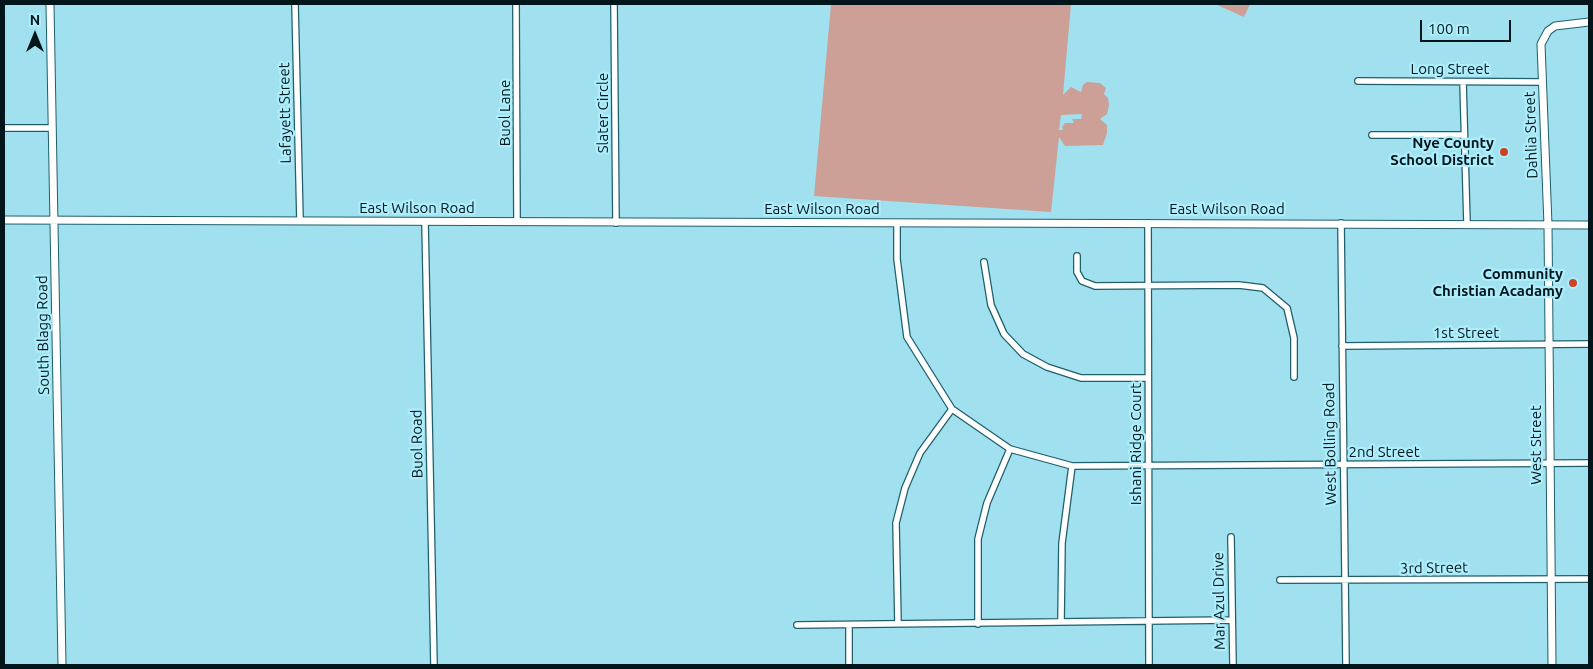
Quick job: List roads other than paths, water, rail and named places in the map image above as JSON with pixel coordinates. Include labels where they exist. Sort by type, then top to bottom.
[{"type":"street","name":"South Blagg Road","points":[[50,4],[62,665]]},
{"type":"street","name":"Lafayett Street","points":[[296,4],[300,221]]},
{"type":"street","name":"Buol Lane","points":[[516,4],[517,222]]},
{"type":"street","name":"Slater Circle","points":[[614,4],[616,223]]},
{"type":"street","name":"Dahlia Street","points":[[1548,225],[1541,44],[1548,31],[1555,26],[1589,22]]},
{"type":"street","name":"Long Street","points":[[1358,81],[1542,82]]},
{"type":"street","points":[[1463,82],[1467,224]]},
{"type":"street","points":[[4,128],[52,128]]},
{"type":"street","points":[[1372,135],[1464,135]]},
{"type":"street","name":"East Wilson Road","points":[[4,220],[1589,225]]},
{"type":"street","name":"Buol Road","points":[[425,222],[434,665]]},
{"type":"street","points":[[897,223],[897,259],[907,337],[952,409],[920,453],[905,488],[896,523],[898,624]]},
{"type":"street","name":"Ishani Ridge Court","points":[[1148,223],[1149,665]]},
{"type":"street","name":"West Bolling Road","points":[[1341,223],[1346,665]]},
{"type":"street","name":"West Street","points":[[1548,225],[1552,665]]},
{"type":"street","points":[[1077,256],[1077,272],[1082,281],[1095,286],[1239,285],[1263,288],[1287,308],[1294,338],[1294,377]]},
{"type":"street","points":[[984,262],[992,305],[1004,334],[1023,354],[1047,367],[1081,378],[1148,378]]},
{"type":"street","name":"1st Street","points":[[1342,346],[1589,344]]},
{"type":"street","name":"2nd Street","points":[[952,409],[1010,448],[1072,466],[1589,463]]},
{"type":"street","points":[[978,624],[978,539],[987,503],[1010,448]]},
{"type":"street","points":[[1061,621],[1062,543],[1072,466]]},
{"type":"street","name":"Mar Azul Drive","points":[[1231,536],[1233,665]]},
{"type":"street","name":"3rd Street","points":[[1280,580],[1589,580]]},
{"type":"street","points":[[797,625],[1232,620]]},
{"type":"street","points":[[849,625],[850,665]]},
{"type":"place","name":"Nye County School District","points":[[1504,152]]},
{"type":"place","name":"Community Christian Acadamy","points":[[1573,283]]}]
